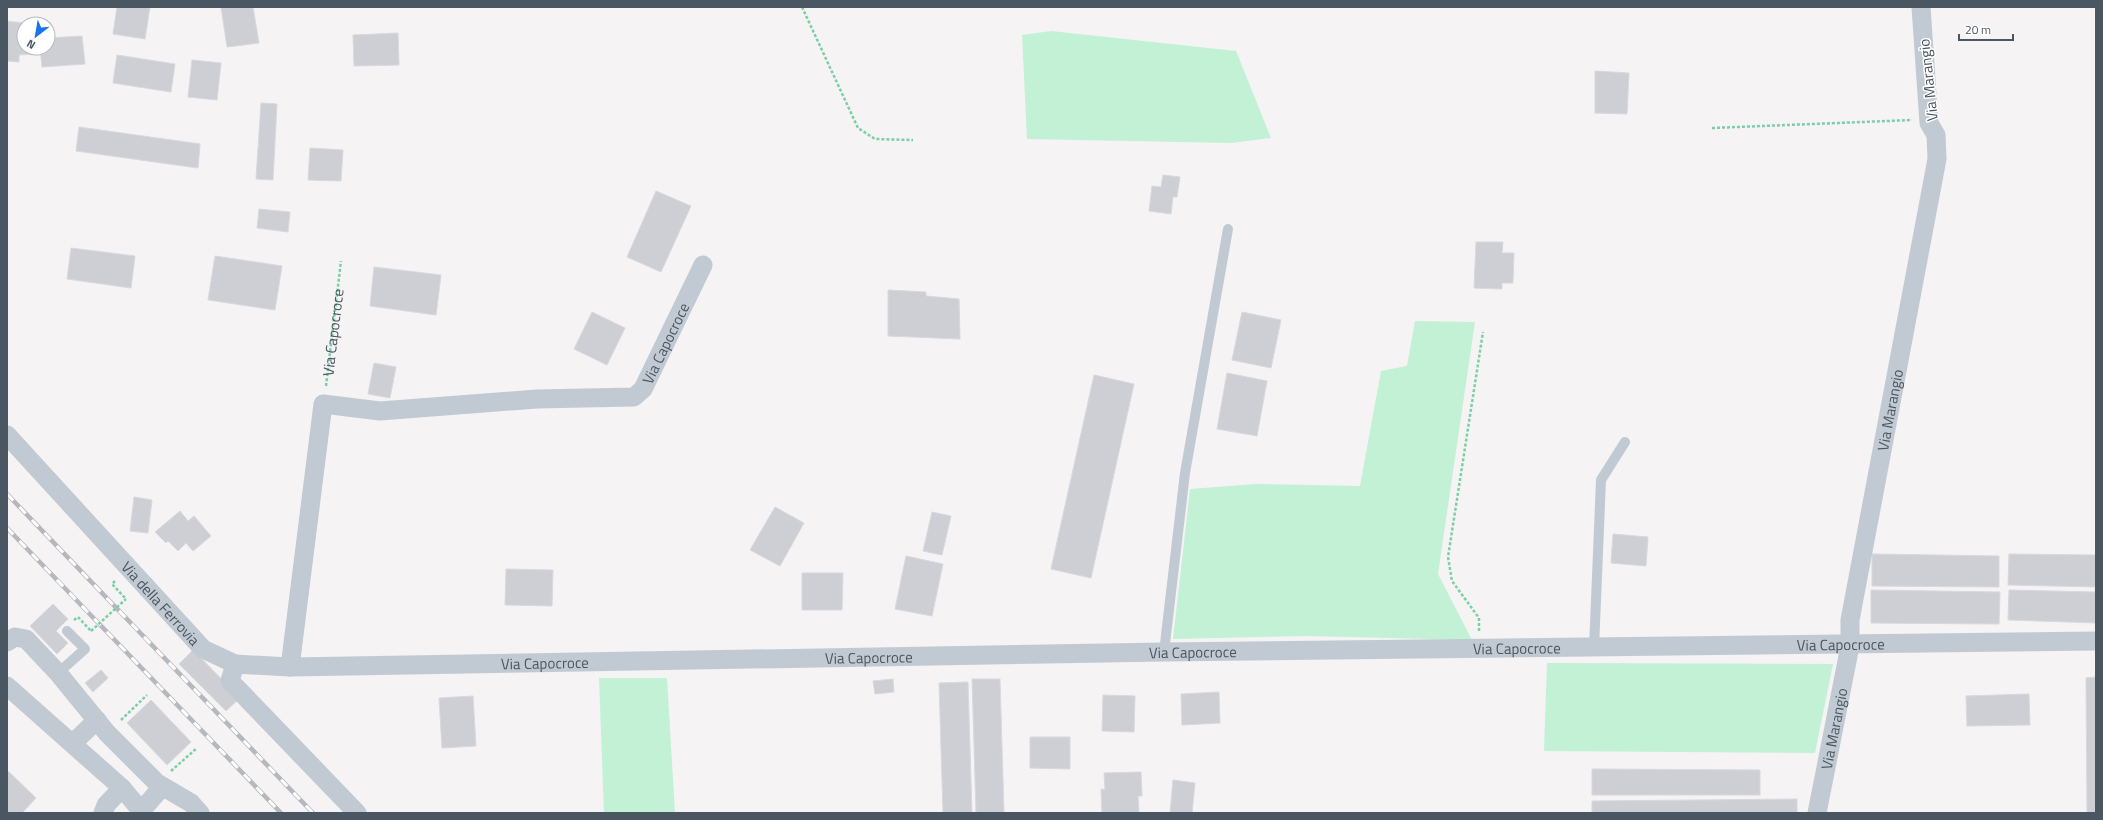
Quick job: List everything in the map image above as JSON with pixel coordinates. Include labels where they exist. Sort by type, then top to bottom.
[{"type":"street","name":"Via Marangio","points":[[1817,813],[1850,646],[1850,620],[1937,159],[1936,134],[1929,123],[1921,7]]},
{"type":"street","name":"Via Capocroce","points":[[323,404],[380,411],[537,399],[634,397],[643,389],[703,265]]},
{"type":"street","points":[[290,667],[323,404]]},
{"type":"street","name":"Via della Ferrovia","points":[[7,435],[203,649],[235,664]]},
{"type":"street","points":[[7,642],[15,637],[26,639],[58,672],[102,726],[159,785],[191,803],[200,813]]},
{"type":"street","name":"Via Capocroce","points":[[235,664],[290,667],[1164,652],[1850,646],[2096,641]]},
{"type":"street","points":[[235,664],[230,681],[357,813]]},
{"type":"street","points":[[7,686],[122,788],[142,812],[159,785]]},
{"type":"street","points":[[73,743],[102,726]]},
{"type":"street","points":[[103,813],[106,806],[122,788]]},
{"type":"lane","points":[[1164,652],[1185,473],[1228,229]]},
{"type":"lane","points":[[1594,648],[1601,480],[1624,442]]},
{"type":"lane","points":[[58,672],[84,649],[67,631]]},
{"type":"path","points":[[802,7],[858,128],[875,139],[913,140]]},
{"type":"path","points":[[1712,128],[1908,120],[1929,123]]},
{"type":"path","name":"Via Capocroce","points":[[323,404],[341,261]]},
{"type":"path","points":[[1481,649],[1479,618],[1452,581],[1448,557],[1483,332]]},
{"type":"path","points":[[91,631],[126,599]]},
{"type":"path","points":[[102,726],[147,695]]},
{"type":"path","points":[[159,785],[197,748]]},
{"type":"green space","points":[[1051,31],[1236,51],[1271,138],[1231,143],[1027,139],[1022,35]]},
{"type":"green space","points":[[1415,321],[1475,322],[1438,574],[1472,640],[1307,636],[1173,639],[1190,489],[1256,484],[1360,486],[1381,371],[1407,366]]},
{"type":"green space","points":[[1547,663],[1833,664],[1815,753],[1544,751]]},
{"type":"green space","points":[[599,678],[667,678],[675,813],[604,813]]},
{"type":"building","points":[[117,7],[150,7],[145,39],[113,34]]},
{"type":"building","points":[[221,7],[253,7],[259,43],[227,47]]},
{"type":"building","points":[[7,21],[16,22],[16,56],[19,56],[19,62],[7,61]]},
{"type":"building","points":[[398,33],[399,65],[354,66],[353,35]]},
{"type":"building","points":[[82,36],[85,64],[42,67],[41,56],[56,56],[56,38]]},
{"type":"building","points":[[117,55],[175,64],[171,92],[113,83]]},
{"type":"building","points":[[192,60],[221,63],[217,100],[188,97]]},
{"type":"building","points":[[1595,71],[1629,73],[1627,114],[1595,113]]},
{"type":"building","points":[[261,103],[277,104],[273,180],[256,179]]},
{"type":"building","points":[[79,127],[200,144],[198,168],[76,151]]},
{"type":"building","points":[[310,148],[343,150],[341,181],[308,180]]},
{"type":"building","points":[[1163,175],[1180,177],[1177,197],[1173,197],[1171,214],[1149,211],[1152,186],[1161,187]]},
{"type":"building","points":[[656,191],[691,206],[661,272],[627,257]]},
{"type":"building","points":[[259,209],[290,212],[288,232],[257,228]]},
{"type":"building","points":[[1476,242],[1503,242],[1502,253],[1514,253],[1513,283],[1502,283],[1502,289],[1474,288]]},
{"type":"building","points":[[71,248],[135,256],[131,288],[67,279]]},
{"type":"building","points":[[215,256],[282,266],[275,310],[208,300]]},
{"type":"building","points":[[374,267],[441,275],[436,315],[370,306]]},
{"type":"building","points":[[888,290],[926,292],[926,296],[959,299],[960,339],[888,336]]},
{"type":"building","points":[[592,312],[625,328],[607,365],[574,349]]},
{"type":"building","points":[[1242,312],[1281,320],[1271,368],[1232,360]]},
{"type":"building","points":[[374,363],[396,367],[390,398],[368,394]]},
{"type":"building","points":[[1227,373],[1267,381],[1257,436],[1217,429]]},
{"type":"building","points":[[1094,375],[1134,384],[1091,578],[1051,569]]},
{"type":"building","points":[[134,497],[152,500],[148,533],[130,531]]},
{"type":"building","points":[[775,507],[804,523],[780,566],[750,550]]},
{"type":"building","points":[[180,511],[188,521],[194,516],[211,536],[193,551],[186,543],[178,551],[168,541],[166,543],[155,532]]},
{"type":"building","points":[[932,512],[951,516],[942,555],[923,551]]},
{"type":"building","points":[[1613,534],[1648,537],[1646,566],[1611,563]]},
{"type":"building","points":[[1872,554],[1999,556],[1999,587],[1872,586]]},
{"type":"building","points":[[2009,554],[2096,555],[2096,587],[2008,585]]},
{"type":"building","points":[[906,556],[943,564],[932,616],[895,609]]},
{"type":"building","points":[[506,569],[553,570],[552,606],[505,605]]},
{"type":"building","points":[[802,573],[843,573],[842,610],[802,610]]},
{"type":"building","points":[[1871,590],[2000,592],[1999,624],[1871,623]]},
{"type":"building","points":[[2009,590],[2096,592],[2096,623],[2008,620]]},
{"type":"building","points":[[53,604],[68,619],[56,631],[68,643],[57,654],[30,626]]},
{"type":"building","points":[[193,650],[240,698],[226,711],[179,664]]},
{"type":"building","points":[[101,670],[108,678],[93,692],[85,683]]},
{"type":"building","points":[[2096,677],[2096,813],[2087,813],[2086,678]]},
{"type":"building","points":[[893,679],[894,692],[875,694],[873,681]]},
{"type":"building","points":[[972,679],[1000,679],[1004,813],[976,813]]},
{"type":"building","points":[[968,682],[972,813],[943,813],[939,683]]},
{"type":"building","points":[[1219,692],[1220,723],[1182,725],[1181,694]]},
{"type":"building","points":[[2029,694],[2030,725],[1967,726],[1966,696]]},
{"type":"building","points":[[1103,695],[1135,696],[1134,732],[1102,731]]},
{"type":"building","points":[[473,696],[476,746],[442,748],[439,698]]},
{"type":"building","points":[[151,700],[191,742],[167,765],[127,723]]},
{"type":"building","points":[[1030,737],[1070,737],[1070,769],[1030,768]]},
{"type":"building","points":[[1592,769],[1760,770],[1760,795],[1592,795]]},
{"type":"building","points":[[7,770],[36,798],[22,813],[7,812]]},
{"type":"building","points":[[1141,772],[1142,796],[1138,796],[1139,813],[1102,813],[1101,789],[1105,790],[1104,773]]},
{"type":"building","points":[[1173,780],[1195,783],[1192,813],[1170,813]]},
{"type":"building","points":[[1797,799],[1797,813],[1592,813],[1592,801]]},
{"type":"railway","points":[[7,494],[313,813]]},
{"type":"railway","points":[[7,528],[281,813]]}]
